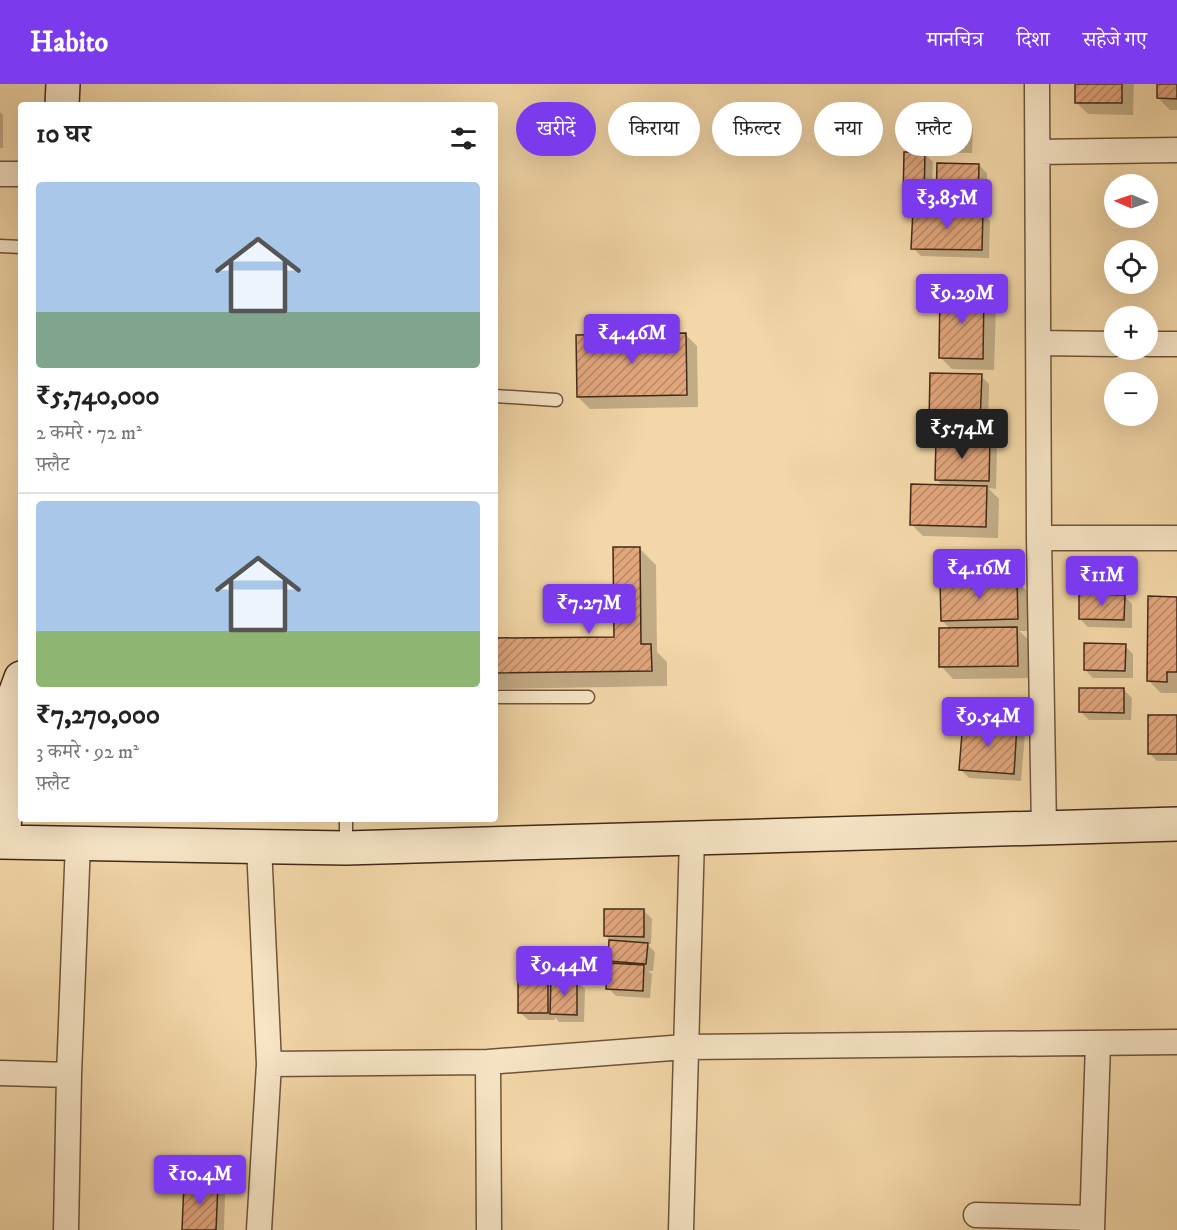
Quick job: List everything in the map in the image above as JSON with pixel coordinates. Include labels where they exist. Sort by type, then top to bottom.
[{"type":"main road","points":[[62,102],[63,84]]},
{"type":"main road","points":[[18,700],[2,842],[36,831],[78,842],[259,846],[346,834],[692,837],[1177,825]]},
{"type":"street","points":[[1037,84],[1039,538],[1044,829]]},
{"type":"street","points":[[1038,152],[1177,150]]},
{"type":"street","points":[[0,174],[18,174]]},
{"type":"street","points":[[1039,343],[1104,344]]},
{"type":"street","points":[[1158,344],[1177,344]]},
{"type":"street","points":[[1039,538],[1177,538]]},
{"type":"street","points":[[681,1230],[692,837]]},
{"type":"street","points":[[66,1230],[78,842]]},
{"type":"street","points":[[259,846],[269,1064],[259,1230]]},
{"type":"street","points":[[269,1064],[488,1062],[685,1047],[1177,1042]]},
{"type":"street","points":[[976,1215],[1092,1224],[1098,1043]]},
{"type":"street","points":[[488,1062],[489,1230]]},
{"type":"street","points":[[0,1072],[69,1075]]},
{"type":"lane","points":[[0,246],[18,247]]},
{"type":"lane","points":[[498,396],[556,400]]},
{"type":"lane","points":[[498,697],[588,697]]},
{"type":"building","points":[[1075,84],[1122,84],[1122,103],[1075,103]]},
{"type":"building","points":[[1157,84],[1177,84],[1177,99],[1157,98]]},
{"type":"building","points":[[904,156],[925,156],[924,201],[903,200]]},
{"type":"building","points":[[937,163],[979,164],[978,204],[936,203]]},
{"type":"building","points":[[913,210],[983,211],[982,250],[911,249]]},
{"type":"building","points":[[940,291],[984,292],[983,359],[939,358]]},
{"type":"building","points":[[686,333],[687,395],[577,397],[576,335]]},
{"type":"building","points":[[930,373],[982,374],[980,423],[929,422]]},
{"type":"building","points":[[936,438],[990,440],[989,481],[935,480]]},
{"type":"building","points":[[911,484],[987,486],[986,527],[910,525]]},
{"type":"building","points":[[613,547],[640,547],[641,644],[651,644],[652,671],[498,673],[498,638],[614,637]]},
{"type":"building","points":[[1017,579],[1018,619],[941,621],[940,581]]},
{"type":"building","points":[[1079,594],[1125,595],[1124,620],[1079,619]]},
{"type":"building","points":[[1148,596],[1177,597],[1177,672],[1167,672],[1167,682],[1147,681]]},
{"type":"building","points":[[1017,627],[1018,666],[939,667],[939,628]]},
{"type":"building","points":[[1084,643],[1126,644],[1125,671],[1084,670]]},
{"type":"building","points":[[1079,688],[1124,688],[1124,713],[1079,712]]},
{"type":"building","points":[[1148,715],[1177,715],[1177,754],[1148,754]]},
{"type":"building","points":[[963,721],[1017,725],[1014,774],[959,770]]},
{"type":"building","points":[[604,909],[644,909],[644,937],[604,936]]},
{"type":"building","points":[[609,940],[648,943],[646,964],[608,961]]},
{"type":"building","points":[[608,963],[644,965],[643,991],[606,989]]},
{"type":"building","points":[[518,978],[548,979],[548,1013],[518,1013]]},
{"type":"building","points":[[551,979],[577,980],[577,1015],[550,1014]]},
{"type":"building","points":[[184,1182],[218,1184],[216,1230],[182,1230]]}]
